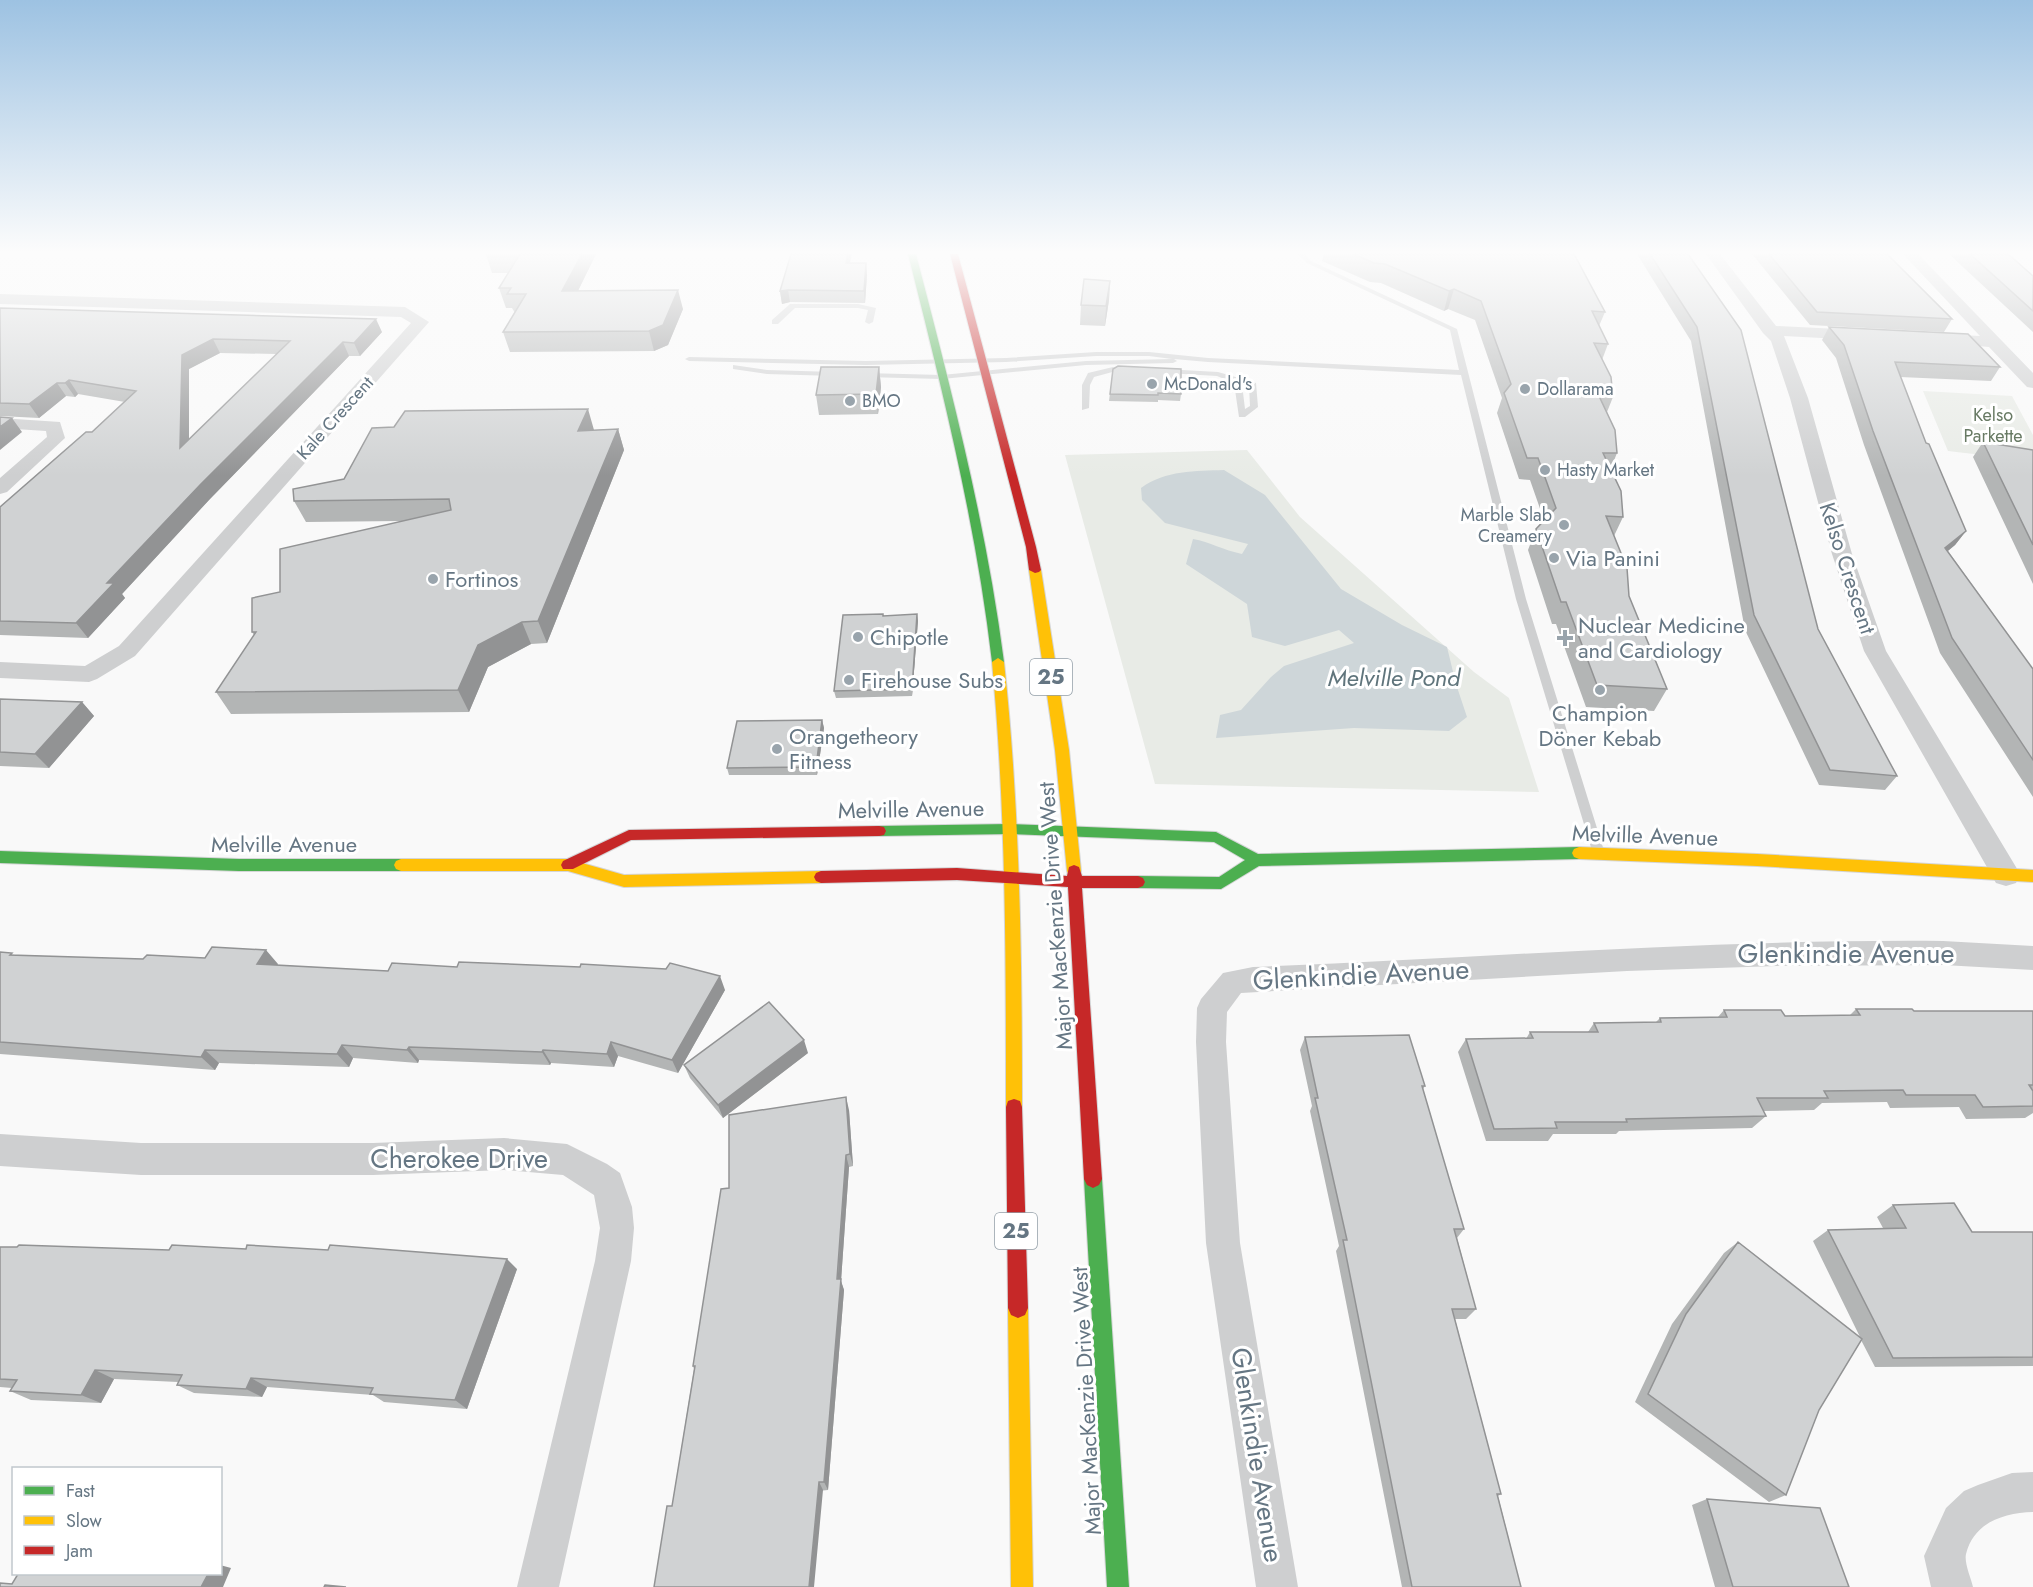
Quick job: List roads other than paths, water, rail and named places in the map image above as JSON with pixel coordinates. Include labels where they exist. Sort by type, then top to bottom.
[{"type":"main road","name":"Major MacKenzie Drive West","points":[[931,328],[981,543],[993,611],[1007,752],[1013,876],[1013,1026],[1022,1587]]},
{"type":"main road","name":"Major MacKenzie Drive West","points":[[974,328],[1031,547],[1072,831],[1118,1587]]},
{"type":"main road","name":"Melville Avenue","points":[[568,865],[629,835],[1010,829],[1216,837],[1256,860],[1599,854],[1838,864],[2033,876]]},
{"type":"main road","name":"Melville Avenue","points":[[0,857],[239,865],[568,865],[624,881],[957,874],[1076,882],[1221,883],[1256,860]]},
{"type":"street","name":"Kale Crescent","points":[[0,670],[89,674],[127,651],[416,328]]},
{"type":"street","points":[[1980,328],[2033,383]]},
{"type":"street","points":[[1769,330],[1873,336]]},
{"type":"street","name":"Kelso Crescent","points":[[1769,330],[1779,340],[1799,398],[1842,554],[1875,651],[2006,875]]},
{"type":"street","points":[[1929,339],[1993,342]]},
{"type":"street","points":[[0,423],[54,426],[56,438],[0,488]]},
{"type":"street","name":"Glenkindie Avenue","points":[[1277,1587],[1223,1243],[1211,1042],[1212,1008],[1233,982],[1253,979],[1455,971],[1759,953],[1945,953],[2033,957]]},
{"type":"street","name":"Cherokee Drive","points":[[0,1150],[141,1159],[373,1159],[504,1154],[567,1160],[602,1180],[608,1185],[615,1207],[617,1228],[613,1261],[538,1587]]},
{"type":"street","points":[[1952,1587],[1945,1556],[1960,1522],[1978,1505],[2012,1493],[2033,1492]]},
{"type":"lane","points":[[1451,328],[1465,373],[1521,599],[1599,854]]},
{"type":"lane","points":[[847,375],[767,372],[689,359],[866,363],[939,362],[984,367],[1167,363],[1192,358],[1465,373]]},
{"type":"lane","points":[[859,375],[942,377],[984,367]]},
{"type":"lane","points":[[1085,408],[1086,385],[1091,375],[1119,368],[1227,376],[1252,385],[1254,407],[1242,415],[1238,382],[1227,376]]},
{"type":"water","name":"Melville Pond","points":[[1224,470],[1265,495],[1341,589],[1402,625],[1447,647],[1467,717],[1449,731],[1354,728],[1216,738],[1220,715],[1241,710],[1284,666],[1354,643],[1339,630],[1285,646],[1252,637],[1247,604],[1186,564],[1193,539],[1242,554],[1248,544],[1165,523],[1142,500],[1141,488],[1160,478],[1181,473]]},
{"type":"place","name":"McDonald's","points":[[1152,384]]},
{"type":"place","name":"Dollarama","points":[[1525,389]]},
{"type":"place","name":"BMO","points":[[850,401]]},
{"type":"place","name":"Hasty Market","points":[[1545,470]]},
{"type":"place","name":"Marble Slab Creamery","points":[[1564,525]]},
{"type":"place","name":"Via Panini","points":[[1554,558]]},
{"type":"place","name":"Fortinos","points":[[433,579]]},
{"type":"place","name":"Chipotle","points":[[858,637]]},
{"type":"place","name":"Nuclear Medicine and Cardiology","points":[[1565,638]]},
{"type":"place","name":"Firehouse Subs","points":[[849,680]]},
{"type":"place","name":"Champion Döner Kebab","points":[[1600,690]]},
{"type":"place","name":"Orangetheory Fitness","points":[[777,749]]},
{"type":"park label","name":"Kelso Parkette","points":[[1993,425]]}]
